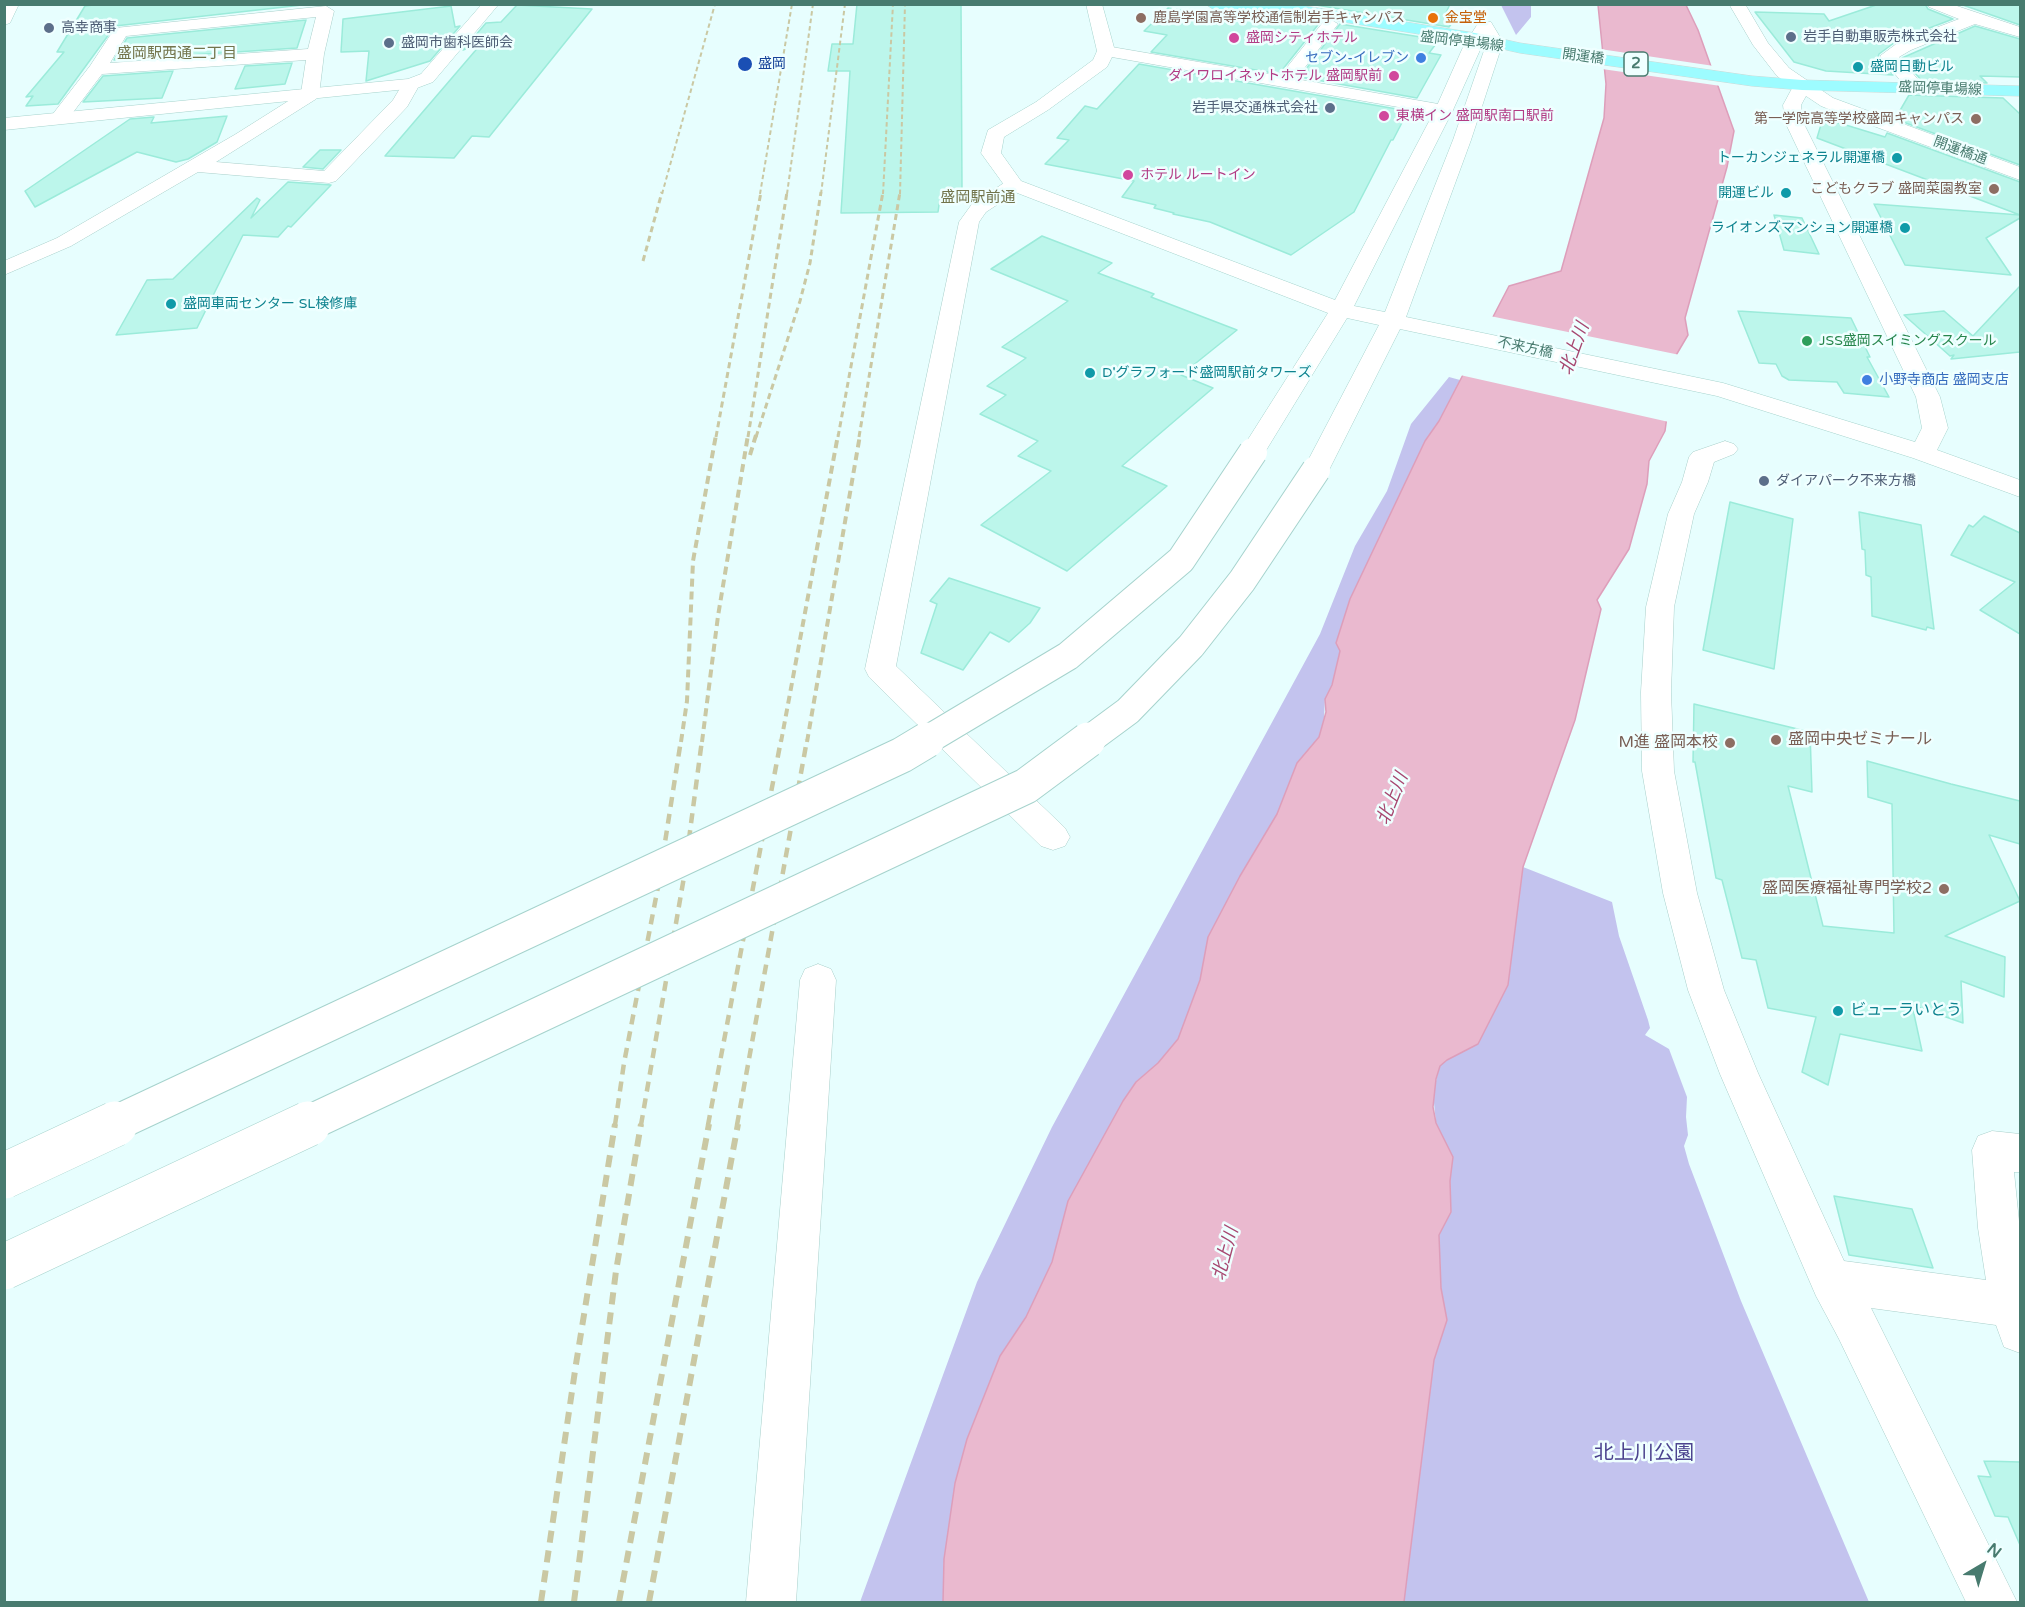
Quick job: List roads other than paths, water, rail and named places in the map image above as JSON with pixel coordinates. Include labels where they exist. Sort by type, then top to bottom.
[{"type":"main road","name":"盛岡停車場線","points":[[1213,4],[1478,31],[1493,45],[1520,48]]},
{"type":"main road","name":"盛岡停車場線","points":[[1258,4],[1324,14]]},
{"type":"main road","name":"開運橋","points":[[1520,48],[1752,81]]},
{"type":"main road","name":"盛岡停車場線","points":[[1752,81],[1802,85],[2020,91]]},
{"type":"street","points":[[4,20],[11,4]]},
{"type":"street","points":[[4,124],[411,84],[427,78],[491,4]]},
{"type":"street","points":[[1053,837],[879,669],[969,222],[979,208],[1014,185],[991,153],[994,134],[1042,106],[1101,63],[1106,51],[1094,4]]},
{"type":"street","name":"開運橋通","points":[[1737,4],[1761,45],[1783,72],[1827,102],[2020,174]]},
{"type":"street","points":[[1935,4],[1974,19],[2020,32]]},
{"type":"street","points":[[58,119],[97,69],[121,32],[326,12],[315,54],[310,95]]},
{"type":"street","points":[[1286,82],[1324,14]]},
{"type":"street","points":[[1916,88],[1889,56],[1905,46],[1974,19]]},
{"type":"street","points":[[4,1176],[902,755],[1068,656],[1181,560],[1253,452],[1341,310],[1444,110],[1478,31]]},
{"type":"street","points":[[4,1267],[1026,786],[1128,711],[1191,646],[1242,581],[1316,470],[1393,320],[1462,140],[1493,45]]},
{"type":"street","points":[[1106,51],[1444,110]]},
{"type":"street","points":[[97,69],[315,54]]},
{"type":"street","points":[[194,166],[329,177],[401,103],[411,84]]},
{"type":"street","points":[[1802,85],[1792,105],[1794,122],[1928,397],[1935,428],[1922,453]]},
{"type":"street","points":[[4,269],[64,242],[310,95]]},
{"type":"street","name":"不来方橋","points":[[1014,185],[1341,310],[1722,390],[1922,453],[2020,489]]},
{"type":"street","points":[[1725,449],[1702,457],[1695,483],[1681,514],[1660,607],[1656,692],[1658,771],[1680,893],[1706,990],[1739,1074],[1831,1281],[1855,1323],[1992,1602]]},
{"type":"street","points":[[771,1602],[818,980]]},
{"type":"street","points":[[1831,1281],[2016,1318],[1999,1228],[1992,1150],[2020,1153]]},
{"type":"water","name":"北上川","points":[[1598,5],[1686,5],[1698,30],[1734,131],[1727,167],[1685,318],[1688,335],[1675,357],[1665,431],[1649,461],[1647,484],[1629,549],[1597,600],[1601,609],[1575,720],[1523,867],[1508,985],[1478,1044],[1447,1060],[1440,1066],[1436,1079],[1433,1107],[1436,1123],[1453,1157],[1450,1181],[1451,1212],[1439,1235],[1441,1288],[1447,1320],[1434,1360],[1404,1602],[943,1602],[944,1559],[955,1483],[967,1439],[1000,1356],[1026,1317],[1052,1262],[1068,1201],[1123,1101],[1136,1082],[1158,1063],[1178,1039],[1200,980],[1208,937],[1240,876],[1277,814],[1297,763],[1319,737],[1326,712],[1325,699],[1332,685],[1340,651],[1336,643],[1350,599],[1425,441],[1439,421],[1509,286],[1561,271],[1604,118],[1606,84]]},
{"type":"railway","points":[[662,194],[715,4]]},
{"type":"railway","points":[[760,194],[792,4]]},
{"type":"railway","points":[[787,194],[813,4]]},
{"type":"railway","points":[[821,194],[845,4]]},
{"type":"railway","points":[[883,194],[893,4]]},
{"type":"railway","points":[[900,194],[905,4]]},
{"type":"railway","points":[[643,261],[662,192]]},
{"type":"railway","points":[[716,437],[761,192]]},
{"type":"railway","points":[[748,437],[787,192]]},
{"type":"railway","points":[[756,437],[800,301],[810,263],[821,192]]},
{"type":"railway","points":[[838,437],[883,192]]},
{"type":"railway","points":[[859,437],[900,192]]},
{"type":"railway","points":[[681,742],[687,701],[693,561],[716,435]]},
{"type":"railway","points":[[702,742],[718,616],[748,435]]},
{"type":"railway","points":[[750,455],[756,435]]},
{"type":"railway","points":[[781,742],[838,435]]},
{"type":"railway","points":[[807,742],[860,435]]},
{"type":"railway","points":[[615,1125],[624,1063],[658,887],[681,740]]},
{"type":"railway","points":[[641,1125],[684,877],[702,740]]},
{"type":"railway","points":[[708,1125],[781,740]]},
{"type":"railway","points":[[737,1125],[807,740]]},
{"type":"railway","points":[[541,1602],[576,1364],[615,1124]]},
{"type":"railway","points":[[574,1602],[616,1271],[641,1124]]},
{"type":"railway","points":[[619,1602],[709,1124]]},
{"type":"railway","points":[[649,1602],[738,1124]]},
{"type":"place","name":"鹿島学園高等学校通信制岩手キャンパス","points":[[1141,18]]},
{"type":"place","name":"金宝堂","points":[[1433,18]]},
{"type":"place","name":"高幸商事","points":[[49,28]]},
{"type":"place","name":"岩手自動車販売株式会社","points":[[1791,37]]},
{"type":"place","name":"盛岡シティホテル","points":[[1234,38]]},
{"type":"place","name":"盛岡市歯科医師会","points":[[389,43]]},
{"type":"place","name":"セブン-イレブン","points":[[1421,58]]},
{"type":"place","name":"盛岡","points":[[745,64]]},
{"type":"place","name":"盛岡日動ビル","points":[[1858,67]]},
{"type":"place","name":"ダイワロイネットホテル 盛岡駅前","points":[[1394,76]]},
{"type":"place","name":"岩手県交通株式会社","points":[[1330,108]]},
{"type":"place","name":"東横イン 盛岡駅南口駅前","points":[[1384,116]]},
{"type":"place","name":"第一学院高等学校盛岡キャンパス","points":[[1976,119]]},
{"type":"place","name":"トーカンジェネラル開運橋","points":[[1897,158]]},
{"type":"place","name":"ホテル ルートイン","points":[[1128,175]]},
{"type":"place","name":"こどもクラブ 盛岡菜園教室","points":[[1994,189]]},
{"type":"place","name":"開運ビル","points":[[1786,193]]},
{"type":"place","name":"ライオンズマンション開運橋","points":[[1905,228]]},
{"type":"place","name":"盛岡車両センター SL検修庫","points":[[171,304]]},
{"type":"place","name":"JSS盛岡スイミングスクール","points":[[1807,341]]},
{"type":"place","name":"D'グラフォード盛岡駅前タワーズ","points":[[1090,373]]},
{"type":"place","name":"小野寺商店 盛岡支店","points":[[1867,380]]},
{"type":"place","name":"ダイアパーク不来方橋","points":[[1764,481]]},
{"type":"place","name":"盛岡中央ゼミナール","points":[[1776,740]]},
{"type":"place","name":"M進 盛岡本校","points":[[1730,743]]},
{"type":"place","name":"盛岡医療福祉専門学校2","points":[[1944,889]]},
{"type":"place","name":"ビューラいとう","points":[[1838,1011]]},
{"type":"district","name":"盛岡駅西通二丁目","points":[[177,54]]},
{"type":"district","name":"盛岡駅前通","points":[[978,198]]},
{"type":"park label","name":"北上川公園","points":[[1644,1454]]}]
